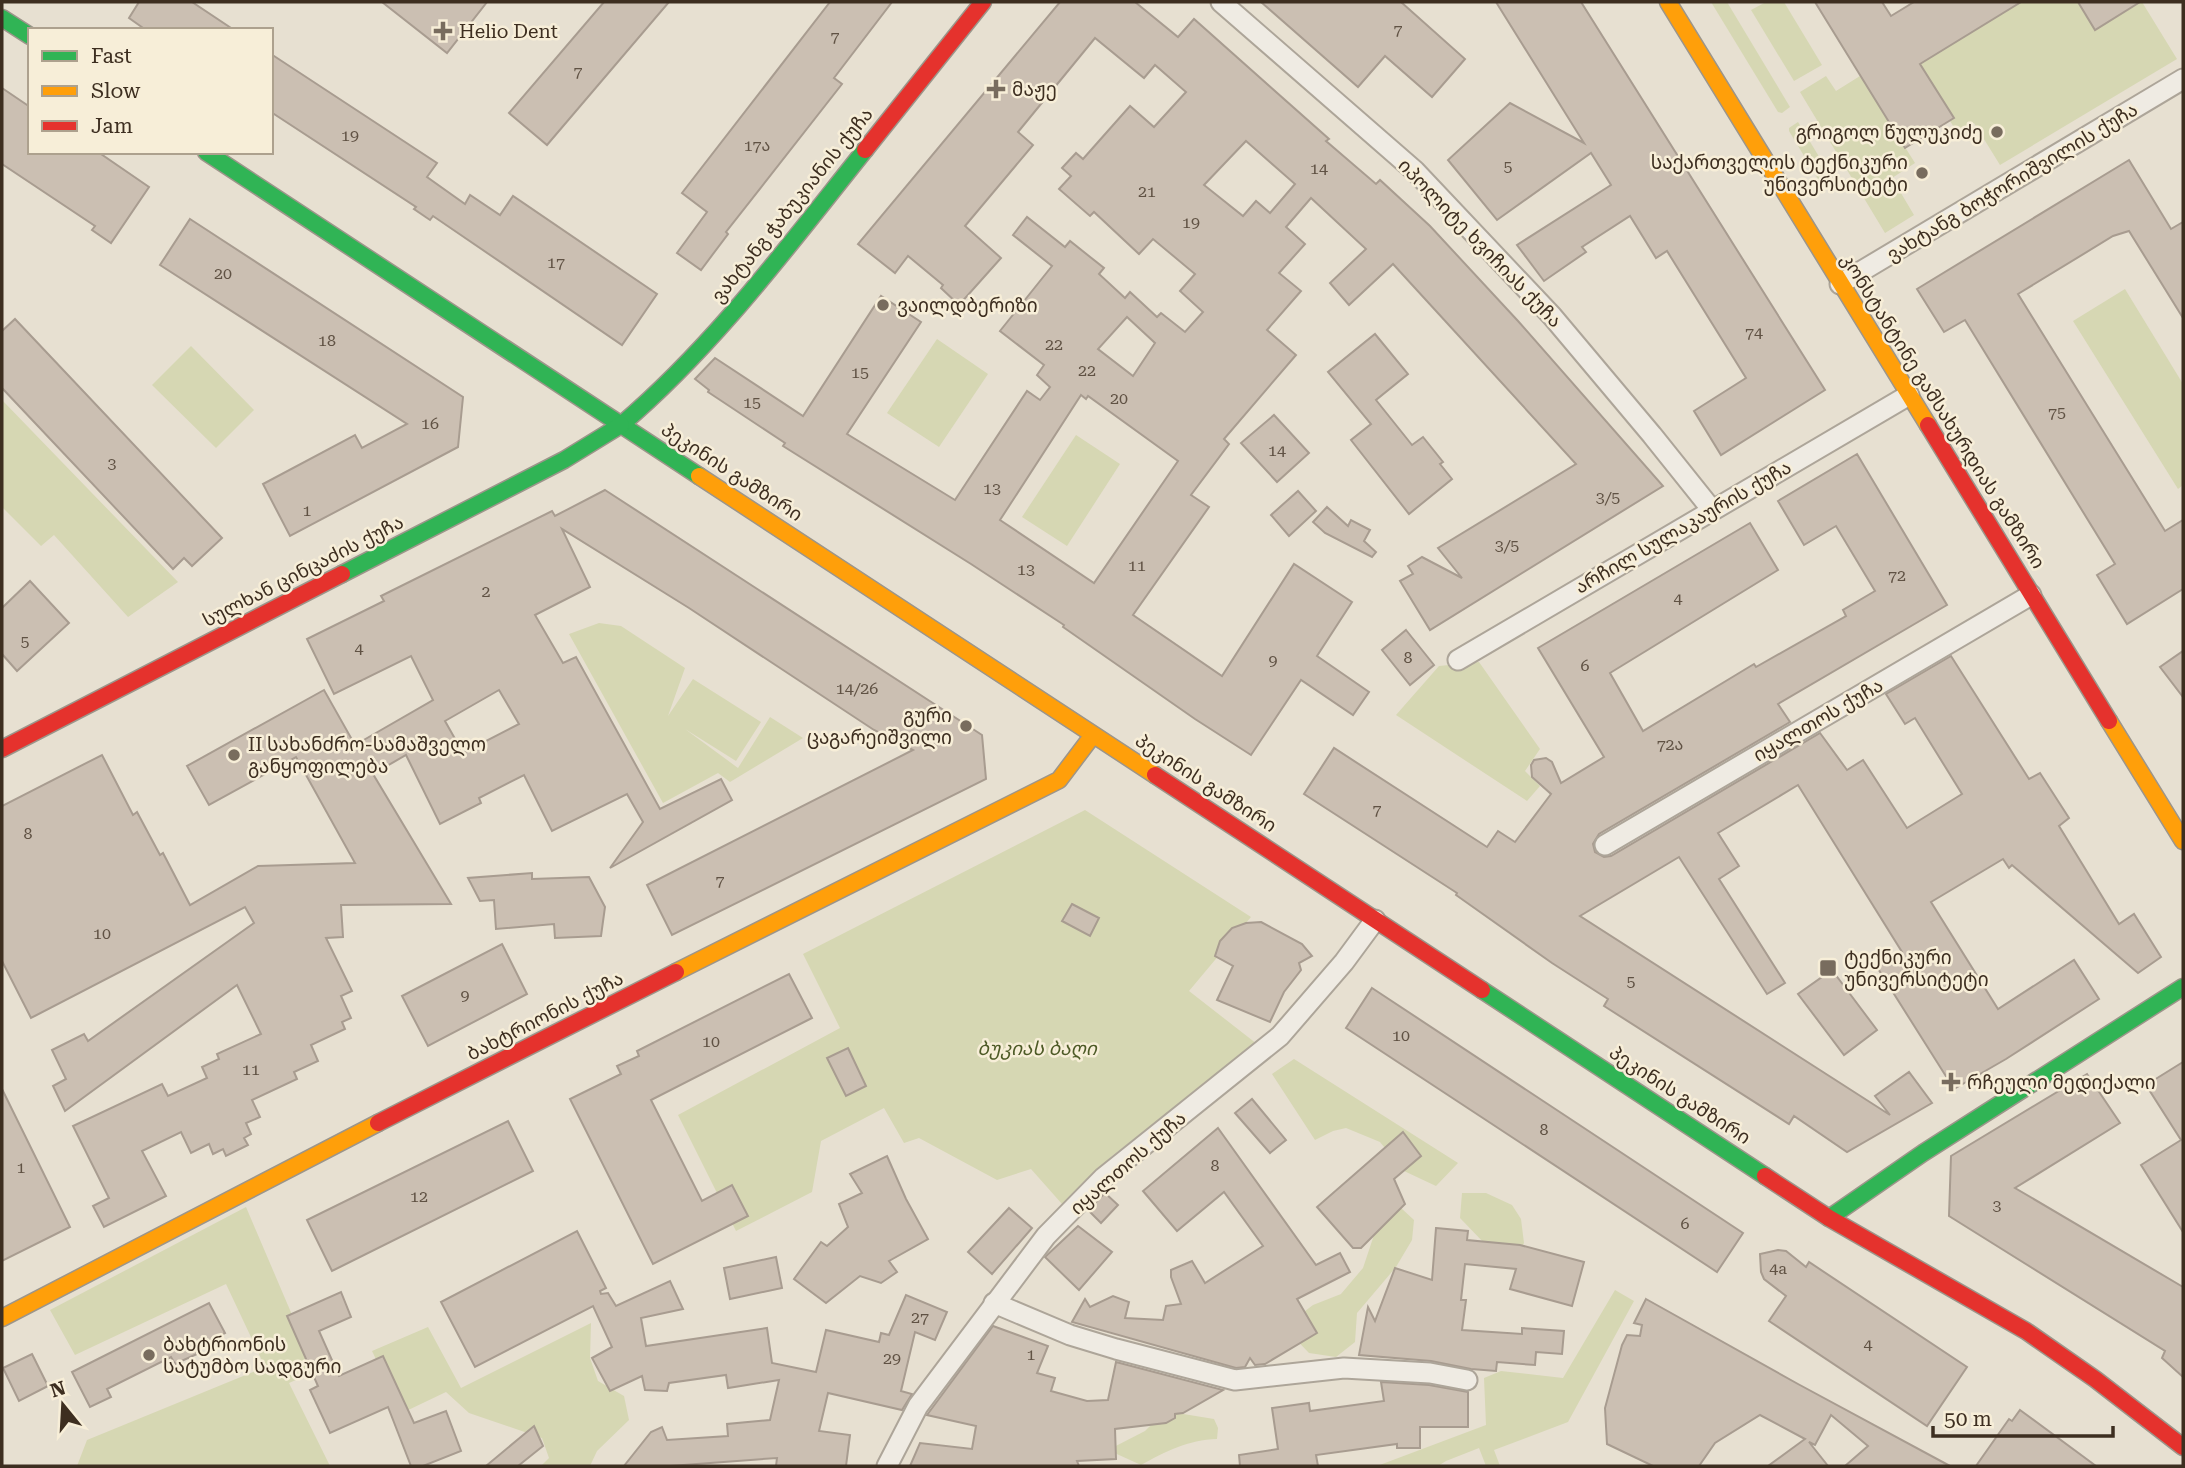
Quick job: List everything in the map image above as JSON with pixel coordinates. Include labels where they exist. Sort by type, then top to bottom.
[{"type":"main road","name":"ვახტანგ ჭაბუკიანის ქუჩა","points":[[621,425],[647,403],[737,307],[804,228],[982,2]]},
{"type":"main road","name":"კონსტანტინე გამსახურდიას გამზირი","points":[[1668,2],[2183,841]]},
{"type":"main road","points":[[2,18],[28,35]]},
{"type":"main road","name":"პეკინის გამზირი","points":[[209,154],[1829,1218],[2026,1331],[2095,1379],[2183,1447]]},
{"type":"main road","name":"სულხან ცინცაძის ქუჩა","points":[[2,749],[564,460],[621,425]]},
{"type":"main road","name":"ბახტრიონის ქუჩა","points":[[2,1318],[834,891],[1059,780],[1093,734]]},
{"type":"main road","points":[[1829,1218],[1923,1153],[2183,987]]},
{"type":"street","name":"იპოლიტე ხვიჩიას ქუჩა","points":[[1221,2],[1415,171],[1560,326],[1712,510]]},
{"type":"street","name":"ვახტანგ ბოჭორიშვილის ქუჩა","points":[[1840,284],[2183,79]]},
{"type":"street","name":"არჩილ სულაკაურის ქუჩა","points":[[1458,660],[1909,395]]},
{"type":"street","name":"იყალთოს ქუჩა","points":[[1605,845],[2031,595]]},
{"type":"street","name":"იყალთოს ქუჩა","points":[[887,1466],[918,1406],[1046,1236],[1103,1178],[1280,1035],[1344,962],[1375,920]]},
{"type":"street","points":[[992,1306],[1070,1335],[1235,1380],[1344,1368],[1430,1373],[1467,1380]]},
{"type":"green space","points":[[1711,2],[1727,2],[1790,107],[1782,113],[1778,112]]},
{"type":"green space","points":[[1766,2],[1784,2],[1822,65],[1794,81],[1751,10]]},
{"type":"green space","points":[[2021,2],[2078,2],[2095,29],[2142,2],[2177,59],[2000,165],[1974,123],[1957,132],[1950,121],[1954,118],[1920,64]]},
{"type":"green space","points":[[1826,76],[1836,91],[1860,76],[1915,163],[1892,178],[1914,215],[1885,233],[1800,92]]},
{"type":"green space","points":[[1798,122],[1832,178],[1821,184],[1789,131],[1789,128]]},
{"type":"green space","points":[[2125,289],[2183,384],[2183,485],[2178,489],[2073,321]]},
{"type":"green space","points":[[937,339],[988,374],[939,447],[887,413]]},
{"type":"green space","points":[[191,346],[254,410],[216,448],[152,385]]},
{"type":"green space","points":[[2,400],[178,582],[128,617],[54,535],[41,546],[2,507]]},
{"type":"green space","points":[[1076,435],[1120,464],[1067,546],[1022,517]]},
{"type":"green space","points":[[599,623],[621,626],[685,668],[668,716],[693,679],[761,722],[736,761],[685,729],[738,768],[770,717],[803,738],[730,782],[718,773],[663,803],[569,634]]},
{"type":"green space","points":[[1479,662],[1540,749],[1525,771],[1540,786],[1527,801],[1396,715],[1439,666]]},
{"type":"green space","name":"ბუკიას ბაღი","points":[[1085,810],[1251,917],[1189,991],[1257,1044],[1112,1156],[1062,1204],[1031,1169],[997,1180],[919,1138],[904,1143],[884,1108],[821,1141],[812,1192],[736,1231],[678,1115],[840,1028],[803,954]]},
{"type":"green space","points":[[1294,1059],[1458,1163],[1436,1186],[1404,1171],[1380,1142],[1346,1128],[1315,1140],[1272,1074]]},
{"type":"green space","points":[[1462,1193],[1486,1193],[1512,1205],[1521,1219],[1524,1243],[1514,1261],[1487,1246],[1460,1218]]},
{"type":"green space","points":[[246,1207],[316,1371],[289,1383],[330,1466],[77,1466],[87,1440],[265,1367],[226,1284],[75,1355],[50,1310]]},
{"type":"green space","points":[[1401,1208],[1414,1220],[1412,1240],[1396,1267],[1357,1313],[1355,1342],[1336,1357],[1309,1353],[1287,1330],[1296,1318],[1313,1305],[1341,1294],[1363,1268],[1375,1232]]},
{"type":"green space","points":[[1615,1290],[1634,1301],[1568,1422],[1494,1450],[1500,1466],[1486,1466],[1479,1448],[1438,1466],[1377,1466],[1486,1425],[1484,1378],[1501,1371],[1563,1378]]},
{"type":"green space","points":[[591,1323],[590,1358],[598,1381],[624,1396],[629,1420],[597,1451],[590,1466],[541,1466],[549,1458],[542,1438],[469,1413],[446,1392],[402,1413],[372,1351],[428,1327],[461,1388]]},
{"type":"green space","points":[[1165,1411],[1214,1419],[1218,1428],[1217,1439],[1178,1447],[1141,1465],[1108,1450],[1145,1431]]},
{"type":"building","points":[[139,2],[192,2],[231,28],[143,28],[129,18]]},
{"type":"building","points":[[382,2],[487,2],[447,53]]},
{"type":"building","points":[[604,2],[669,2],[547,145],[509,113]]},
{"type":"building","points":[[830,2],[892,2],[834,78],[842,84],[726,232],[728,234],[701,270],[677,253],[707,212],[682,193]]},
{"type":"building","points":[[1060,2],[1135,2],[1178,37],[1194,19],[1329,139],[1326,141],[1376,184],[1380,180],[1430,226],[1518,321],[1663,486],[1430,630],[1400,581],[1413,574],[1408,566],[1422,557],[1462,578],[1438,548],[1576,464],[1393,264],[1349,305],[1330,283],[1366,249],[1311,198],[1286,227],[1305,244],[1279,273],[1301,291],[1267,330],[1296,355],[1224,439],[1229,444],[1191,495],[1209,507],[1133,615],[1222,676],[1294,564],[1352,602],[1317,656],[1369,692],[1353,715],[1301,680],[1251,755],[1195,719],[1063,627],[1064,625],[783,446],[785,443],[708,392],[709,390],[695,379],[715,358],[803,416],[881,296],[921,322],[847,434],[955,500],[1027,391],[1040,400],[1050,387],[1037,375],[1044,365],[1000,331],[1052,266],[1013,235],[1027,217],[1065,247],[1070,241],[1104,268],[1099,274],[1125,298],[1130,292],[1157,317],[1161,313],[1185,332],[1203,312],[1180,291],[1195,274],[1153,239],[1139,254],[1094,212],[1090,216],[1059,189],[1071,176],[1062,168],[1076,153],[1083,159],[1130,106],[1154,127],[1186,92],[1155,65],[1144,78],[1095,38],[1018,132],[1033,145],[965,226],[1001,258],[959,305],[941,288],[943,285],[908,256],[895,273],[858,244]],"holes":[[[1246,141],[1295,184],[1270,213],[1256,201],[1243,216],[1204,185]],[[1127,317],[1155,343],[1133,376],[1098,349]],[[1081,395],[1086,399],[1088,396],[1178,461],[1094,583],[1000,520]]]},
{"type":"building","points":[[1261,2],[1401,2],[1465,59],[1432,97],[1385,56],[1358,87]]},
{"type":"building","points":[[1496,2],[1581,2],[1825,390],[1721,455],[1694,411],[1746,378],[1667,251],[1656,258],[1630,216],[1582,247],[1586,252],[1544,281],[1517,245],[1611,185],[1591,153],[1497,220],[1448,160],[1510,103],[1584,143]]},
{"type":"building","points":[[1815,2],[1882,2],[1891,16],[1914,2],[2021,2],[1920,64],[1954,118],[1905,148]]},
{"type":"building","points":[[2078,2],[2140,2],[2095,30]]},
{"type":"building","points":[[273,55],[437,163],[427,177],[465,204],[470,195],[500,215],[513,196],[657,294],[622,345],[433,216],[430,220],[414,209],[416,207],[273,113]]},
{"type":"building","points":[[2,88],[28,106],[28,154],[101,154],[149,187],[111,243],[92,230],[95,226],[2,164]]},
{"type":"building","points":[[2129,160],[2171,229],[2183,222],[2183,318],[2129,231],[2113,236],[2018,294],[2165,531],[2183,520],[2183,589],[2127,624],[2097,575],[2115,564],[1965,320],[1944,332],[1917,289]]},
{"type":"building","points":[[190,219],[463,397],[458,447],[290,536],[263,484],[355,435],[362,448],[407,424],[160,265]]},
{"type":"building","points":[[15,319],[222,538],[192,566],[184,558],[173,569],[2,388],[2,331]]},
{"type":"building","points":[[1375,334],[1408,374],[1376,400],[1412,445],[1423,437],[1443,462],[1440,464],[1452,479],[1409,514],[1351,440],[1371,424],[1328,372]]},
{"type":"building","points":[[1274,415],[1309,453],[1277,482],[1241,443]]},
{"type":"building","points":[[1857,454],[1947,605],[1778,704],[1790,722],[1599,834],[1593,844],[1595,852],[1604,857],[1611,856],[1820,733],[1847,770],[1863,760],[1907,828],[1962,794],[1915,718],[1905,724],[1886,694],[1951,656],[2029,779],[2040,773],[2069,818],[2059,826],[2119,924],[2134,914],[2161,957],[2138,973],[2012,865],[2009,868],[2003,859],[1931,902],[1998,1009],[2074,960],[2099,999],[1954,1089],[1877,967],[1902,952],[1798,785],[1718,833],[1739,866],[1719,879],[1785,983],[1767,994],[1679,857],[1580,916],[1890,1115],[1875,1096],[1909,1072],[1932,1103],[1847,1152],[1794,1116],[1789,1124],[1604,1006],[1608,999],[1552,963],[1456,895],[1457,893],[1304,794],[1334,748],[1487,847],[1498,831],[1515,842],[1551,794],[1532,777],[1531,765],[1534,760],[1546,758],[1552,762],[1561,783],[1604,757],[1538,648],[1750,523],[1778,570],[1610,673],[1643,731],[1754,664],[1756,667],[1846,616],[1843,610],[1875,591],[1836,526],[1804,545],[1778,501]]},
{"type":"building","points":[[605,490],[982,735],[986,779],[672,935],[647,885],[913,750],[874,730],[689,608],[562,529],[590,587],[535,615],[563,663],[576,657],[660,809],[721,779],[732,800],[610,868],[643,822],[627,794],[552,831],[524,775],[479,798],[481,803],[440,824],[406,755],[373,774],[451,904],[341,905],[343,937],[326,938],[352,991],[341,996],[351,1018],[342,1022],[345,1029],[311,1045],[318,1061],[294,1072],[297,1079],[252,1100],[260,1117],[246,1123],[251,1134],[244,1138],[248,1145],[226,1156],[223,1149],[213,1154],[209,1144],[191,1153],[181,1132],[142,1151],[166,1196],[104,1227],[93,1206],[109,1198],[73,1126],[162,1084],[168,1096],[207,1078],[202,1067],[219,1059],[217,1054],[261,1034],[237,985],[65,1111],[53,1086],[66,1079],[52,1050],[84,1034],[88,1041],[254,923],[245,907],[31,1018],[2,961],[2,806],[102,755],[133,815],[137,812],[160,855],[163,853],[190,905],[258,866],[355,863],[296,757],[209,805],[187,766],[324,690],[355,745],[433,700],[411,656],[334,694],[307,639],[384,601],[381,596],[552,511],[555,516]],"holes":[[[499,690],[519,724],[463,753],[445,721]]]},
{"type":"building","points":[[1298,491],[1316,511],[1289,536],[1271,515]]},
{"type":"building","points":[[1327,507],[1348,526],[1351,520],[1370,530],[1364,541],[1376,552],[1372,557],[1325,533],[1313,522]]},
{"type":"building","points":[[30,581],[69,623],[17,671],[2,654],[2,608]]},
{"type":"building","points":[[1406,630],[1434,665],[1410,685],[1382,650]]},
{"type":"building","points":[[2183,651],[2183,697],[2160,667]]},
{"type":"building","points":[[532,873],[532,879],[589,877],[605,907],[601,936],[555,938],[554,924],[496,929],[494,900],[480,901],[468,878]]},
{"type":"building","points":[[1072,904],[1099,918],[1090,936],[1062,921]]},
{"type":"building","points":[[1261,922],[1302,944],[1312,956],[1299,963],[1301,970],[1284,992],[1270,1022],[1217,1000],[1233,966],[1215,956],[1220,941],[1232,928]]},
{"type":"building","points":[[502,944],[527,994],[428,1046],[402,996]]},
{"type":"building","points":[[1832,970],[1877,1030],[1844,1055],[1798,994]]},
{"type":"building","points":[[789,974],[812,1018],[651,1100],[702,1201],[732,1185],[748,1216],[653,1264],[570,1099],[621,1074],[617,1066],[639,1056],[637,1051]]},
{"type":"building","points":[[1372,988],[1743,1233],[1717,1272],[1346,1028]]},
{"type":"building","points":[[848,1048],[866,1086],[846,1096],[827,1058]]},
{"type":"building","points":[[2183,1062],[2183,1232],[2141,1165],[2181,1140],[2146,1085]]},
{"type":"building","points":[[2087,1074],[2120,1123],[2015,1188],[2183,1287],[2183,1377],[2162,1358],[2165,1351],[1949,1216],[1951,1156]]},
{"type":"building","points":[[2,1089],[70,1227],[2,1261]]},
{"type":"building","points":[[1252,1099],[1286,1140],[1270,1153],[1235,1113]]},
{"type":"building","points":[[508,1121],[533,1171],[332,1271],[307,1220]]},
{"type":"building","points":[[1218,1128],[1316,1265],[1340,1253],[1350,1272],[1297,1299],[1317,1333],[1265,1364],[1255,1365],[1250,1358],[1245,1367],[1236,1368],[1072,1322],[1085,1299],[1090,1307],[1113,1296],[1129,1302],[1125,1318],[1163,1320],[1166,1306],[1181,1304],[1171,1270],[1192,1261],[1205,1283],[1263,1246],[1224,1192],[1177,1231],[1143,1191]]},
{"type":"building","points":[[1403,1132],[1421,1156],[1394,1179],[1405,1204],[1361,1248],[1353,1248],[1317,1207]]},
{"type":"building","points":[[887,1156],[928,1239],[889,1261],[897,1272],[881,1283],[860,1276],[826,1303],[794,1279],[821,1242],[827,1246],[848,1227],[839,1204],[862,1193],[850,1174]]},
{"type":"building","points":[[1105,1193],[1118,1205],[1101,1223],[1088,1210]]},
{"type":"building","points":[[1009,1208],[1032,1228],[992,1274],[968,1252]]},
{"type":"building","points":[[1078,1226],[1112,1252],[1079,1290],[1045,1257]]},
{"type":"building","points":[[1436,1228],[1468,1231],[1467,1240],[1520,1245],[1584,1262],[1572,1306],[1510,1289],[1516,1269],[1465,1264],[1461,1300],[1466,1300],[1462,1330],[1522,1334],[1522,1328],[1564,1331],[1562,1354],[1536,1352],[1535,1365],[1497,1362],[1496,1371],[1431,1361],[1359,1355],[1368,1307],[1375,1321],[1395,1268],[1432,1280]]},
{"type":"building","points":[[577,1231],[606,1288],[600,1291],[601,1294],[608,1293],[616,1306],[670,1281],[683,1309],[641,1318],[646,1346],[767,1328],[772,1363],[816,1372],[826,1330],[879,1342],[881,1333],[889,1335],[906,1295],[947,1312],[935,1340],[915,1332],[901,1391],[912,1394],[902,1410],[828,1393],[819,1431],[850,1435],[846,1466],[776,1466],[777,1458],[670,1466],[624,1466],[651,1432],[662,1427],[667,1440],[728,1436],[727,1424],[770,1420],[779,1380],[728,1388],[726,1375],[669,1383],[667,1391],[645,1390],[642,1376],[610,1391],[592,1358],[612,1347],[593,1306],[475,1367],[441,1302]]},
{"type":"building","points":[[1786,1251],[1806,1267],[1809,1262],[1967,1367],[1927,1426],[1769,1321],[1786,1296],[1764,1279],[1760,1254]]},
{"type":"building","points":[[776,1257],[782,1288],[730,1299],[724,1268]]},
{"type":"building","points":[[341,1292],[351,1317],[319,1331],[339,1376],[383,1356],[414,1423],[446,1411],[461,1451],[423,1466],[411,1466],[388,1407],[330,1433],[310,1390],[318,1386],[287,1316]]},
{"type":"building","points":[[1646,1299],[1950,1466],[1845,1466],[1868,1446],[1831,1415],[1815,1445],[1809,1442],[1828,1466],[1768,1466],[1805,1439],[1760,1415],[1715,1443],[1699,1466],[1653,1466],[1607,1444],[1605,1408],[1622,1345],[1627,1335],[1640,1336],[1642,1325],[1634,1323]]},
{"type":"building","name":"ბახტრიონის სატუმბო სადგური","points":[[209,1303],[225,1333],[194,1348],[197,1354],[175,1364],[171,1357],[107,1389],[111,1397],[90,1407],[72,1372]]},
{"type":"building","points":[[993,1326],[1048,1346],[1037,1373],[1055,1378],[1051,1391],[1087,1401],[1108,1400],[1116,1362],[1223,1390],[1183,1413],[1175,1414],[1175,1418],[1166,1423],[1115,1429],[1116,1459],[1077,1461],[1079,1466],[910,1466],[920,1443],[972,1449],[976,1426],[927,1415]]},
{"type":"building","points":[[32,1354],[48,1386],[19,1401],[3,1368]]},
{"type":"building","points":[[1381,1382],[1429,1385],[1468,1392],[1468,1427],[1420,1427],[1420,1448],[1397,1448],[1397,1444],[1316,1455],[1318,1466],[1240,1466],[1239,1455],[1278,1449],[1272,1408],[1309,1403],[1310,1411],[1384,1401]]},
{"type":"building","points":[[2020,1410],[2096,1466],[1976,1466],[2009,1419],[2012,1421]]},
{"type":"building","points":[[534,1426],[543,1446],[518,1466],[486,1466]]},
{"type":"traffic: fast","points":[[2,18],[28,35]]},
{"type":"traffic: fast","points":[[621,425],[688,362],[719,328],[865,150]]},
{"type":"traffic: fast","points":[[209,154],[699,476]]},
{"type":"traffic: fast","points":[[342,574],[564,460],[621,425]]},
{"type":"traffic: fast","points":[[1829,1218],[1923,1153],[2183,987]]},
{"type":"traffic: fast","points":[[1482,990],[1765,1176]]},
{"type":"traffic: slow","points":[[1668,2],[1928,425]]},
{"type":"traffic: slow","points":[[699,476],[1155,775]]},
{"type":"traffic: slow","points":[[2109,721],[2183,841]]},
{"type":"traffic: slow","points":[[676,972],[1059,780],[1093,735]]},
{"type":"traffic: slow","points":[[2,1318],[378,1123]]},
{"type":"traffic: jam","points":[[865,150],[983,2]]},
{"type":"traffic: jam","points":[[1928,425],[2109,721]]},
{"type":"traffic: jam","points":[[2,749],[342,574]]},
{"type":"traffic: jam","points":[[1155,775],[1482,990]]},
{"type":"traffic: jam","points":[[378,1123],[676,972]]},
{"type":"traffic: jam","points":[[1765,1176],[1829,1218],[2026,1331],[2095,1379],[2183,1447]]},
{"type":"place","name":"Helio Dent","points":[[443,31]]},
{"type":"place","name":"მაჟე","points":[[996,89]]},
{"type":"place","name":"გრიგოლ წულუკიძე","points":[[1997,132]]},
{"type":"place","name":"საქართველოს ტექნიკური უნივერსიტეტი","points":[[1922,173]]},
{"type":"place","name":"ვაილდბერიზი","points":[[883,305]]},
{"type":"place","name":"გური ცაგარეიშვილი","points":[[966,726]]},
{"type":"place","name":"II სახანძრო-სამაშველო განყოფილება","points":[[234,755]]},
{"type":"place","name":"ტექნიკური უნივერსიტეტი","points":[[1828,968]]},
{"type":"place","name":"რჩეული მედიქალი","points":[[1951,1082]]},
{"type":"place","name":"ბახტრიონის სატუმბო სადგური","points":[[149,1355]]}]
